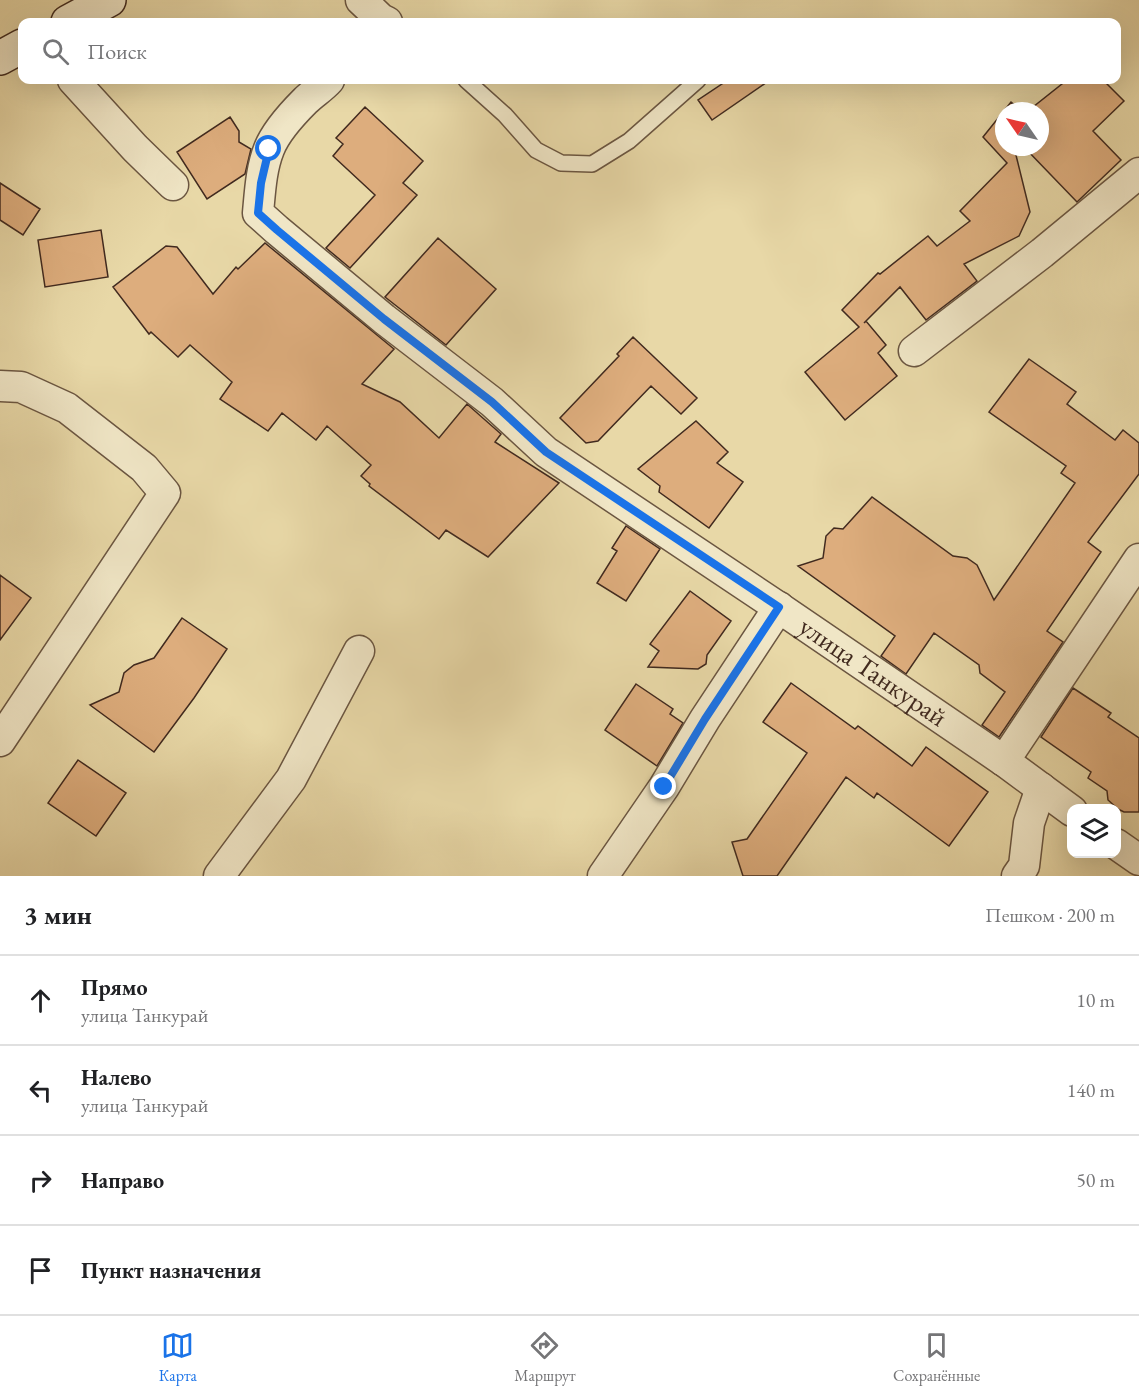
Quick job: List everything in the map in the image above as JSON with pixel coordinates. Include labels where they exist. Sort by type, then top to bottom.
[{"type":"main road","points":[[75,18],[109,0]]},
{"type":"main road","points":[[0,58],[18,48]]},
{"type":"street","points":[[77,84],[135,148],[173,185]]},
{"type":"street","name":"улица Танкурай","points":[[325,84],[307,98],[286,121],[269,149],[261,183],[258,213],[384,319],[492,402],[546,452],[779,607],[1004,761],[1067,808]]},
{"type":"street","points":[[914,351],[1042,253],[1139,173]]},
{"type":"street","points":[[0,386],[21,387],[67,408],[144,468],[165,493],[0,741]]},
{"type":"street","points":[[1004,761],[1139,559]]},
{"type":"street","points":[[603,876],[664,787],[705,719],[779,607]]},
{"type":"street","points":[[219,876],[291,779],[359,651]]},
{"type":"street","points":[[1017,876],[1024,866],[1029,823],[1041,788]]},
{"type":"street","points":[[1121,847],[1139,860]]},
{"type":"lane","points":[[470,84],[505,115],[536,150],[561,163],[592,164],[629,141],[693,84]]},
{"type":"building","points":[[722,84],[764,84],[712,120],[698,100]]},
{"type":"building","points":[[1062,84],[1107,84],[1124,101],[1093,131],[1121,160],[1077,202],[1033,156],[1049,156],[1049,102],[1039,102]]},
{"type":"building","points":[[365,107],[423,161],[403,183],[417,195],[350,268],[326,248],[375,195],[333,156],[343,144],[336,138]]},
{"type":"building","points":[[230,117],[239,131],[239,142],[251,149],[245,174],[207,199],[177,152]]},
{"type":"building","points":[[995,122],[995,150],[983,137]]},
{"type":"building","points":[[1001,156],[1016,156],[1030,212],[1019,236],[964,264],[977,281],[926,320],[900,287],[866,321],[886,345],[878,353],[897,376],[845,420],[805,372],[859,327],[842,310],[878,273],[880,274],[928,236],[937,246],[970,221],[960,211],[1007,163]]},
{"type":"building","points":[[0,183],[40,209],[23,235],[0,220]]},
{"type":"building","points":[[101,230],[108,277],[45,287],[38,240]]},
{"type":"building","points":[[438,238],[496,289],[446,345],[385,297]]},
{"type":"building","points":[[265,243],[394,349],[362,384],[400,402],[439,438],[467,404],[501,434],[495,442],[559,483],[488,557],[446,530],[439,539],[369,486],[370,484],[361,476],[371,465],[327,426],[316,440],[282,413],[268,431],[220,399],[232,382],[190,345],[178,357],[151,332],[149,334],[113,287],[166,246],[177,247],[213,294],[236,267],[238,269]]},
{"type":"building","points":[[633,337],[697,398],[681,414],[651,386],[598,441],[586,443],[560,418],[619,356],[617,354]]},
{"type":"building","points":[[1029,359],[1076,392],[1067,404],[1115,440],[1123,430],[1139,443],[1139,474],[1088,542],[1101,552],[1047,631],[1063,642],[999,737],[982,725],[1005,692],[980,673],[979,665],[934,633],[906,674],[881,656],[895,636],[798,566],[823,558],[826,536],[834,528],[843,529],[872,497],[953,556],[967,558],[977,565],[994,600],[1075,483],[1061,473],[1066,466],[989,412]]},
{"type":"building","points":[[696,421],[728,452],[717,463],[743,482],[709,528],[659,492],[660,486],[638,469]]},
{"type":"building","points":[[626,526],[660,549],[626,601],[597,583],[617,551],[612,548]]},
{"type":"building","points":[[0,575],[31,598],[0,640]]},
{"type":"building","points":[[690,591],[731,621],[707,655],[706,664],[698,669],[648,667],[659,651],[650,644]]},
{"type":"building","points":[[182,618],[227,649],[154,752],[90,705],[119,692],[124,673],[134,665],[154,658]]},
{"type":"building","points":[[791,683],[855,729],[858,726],[912,766],[926,747],[988,792],[949,846],[877,793],[874,798],[846,777],[777,876],[743,876],[732,842],[747,839],[807,753],[763,722]]},
{"type":"building","points":[[636,684],[673,709],[670,714],[683,723],[657,766],[605,730]]},
{"type":"building","points":[[1073,688],[1111,713],[1108,717],[1139,738],[1139,812],[1124,812],[1121,810],[1121,804],[1112,804],[1108,800],[1107,791],[1088,778],[1091,772],[1041,737]]},
{"type":"building","points":[[78,760],[126,793],[96,836],[48,803]]},
{"type":"route","points":[[269,149],[261,183],[258,213],[384,319],[492,402],[546,452],[779,607],[742,661],[664,787]]}]
